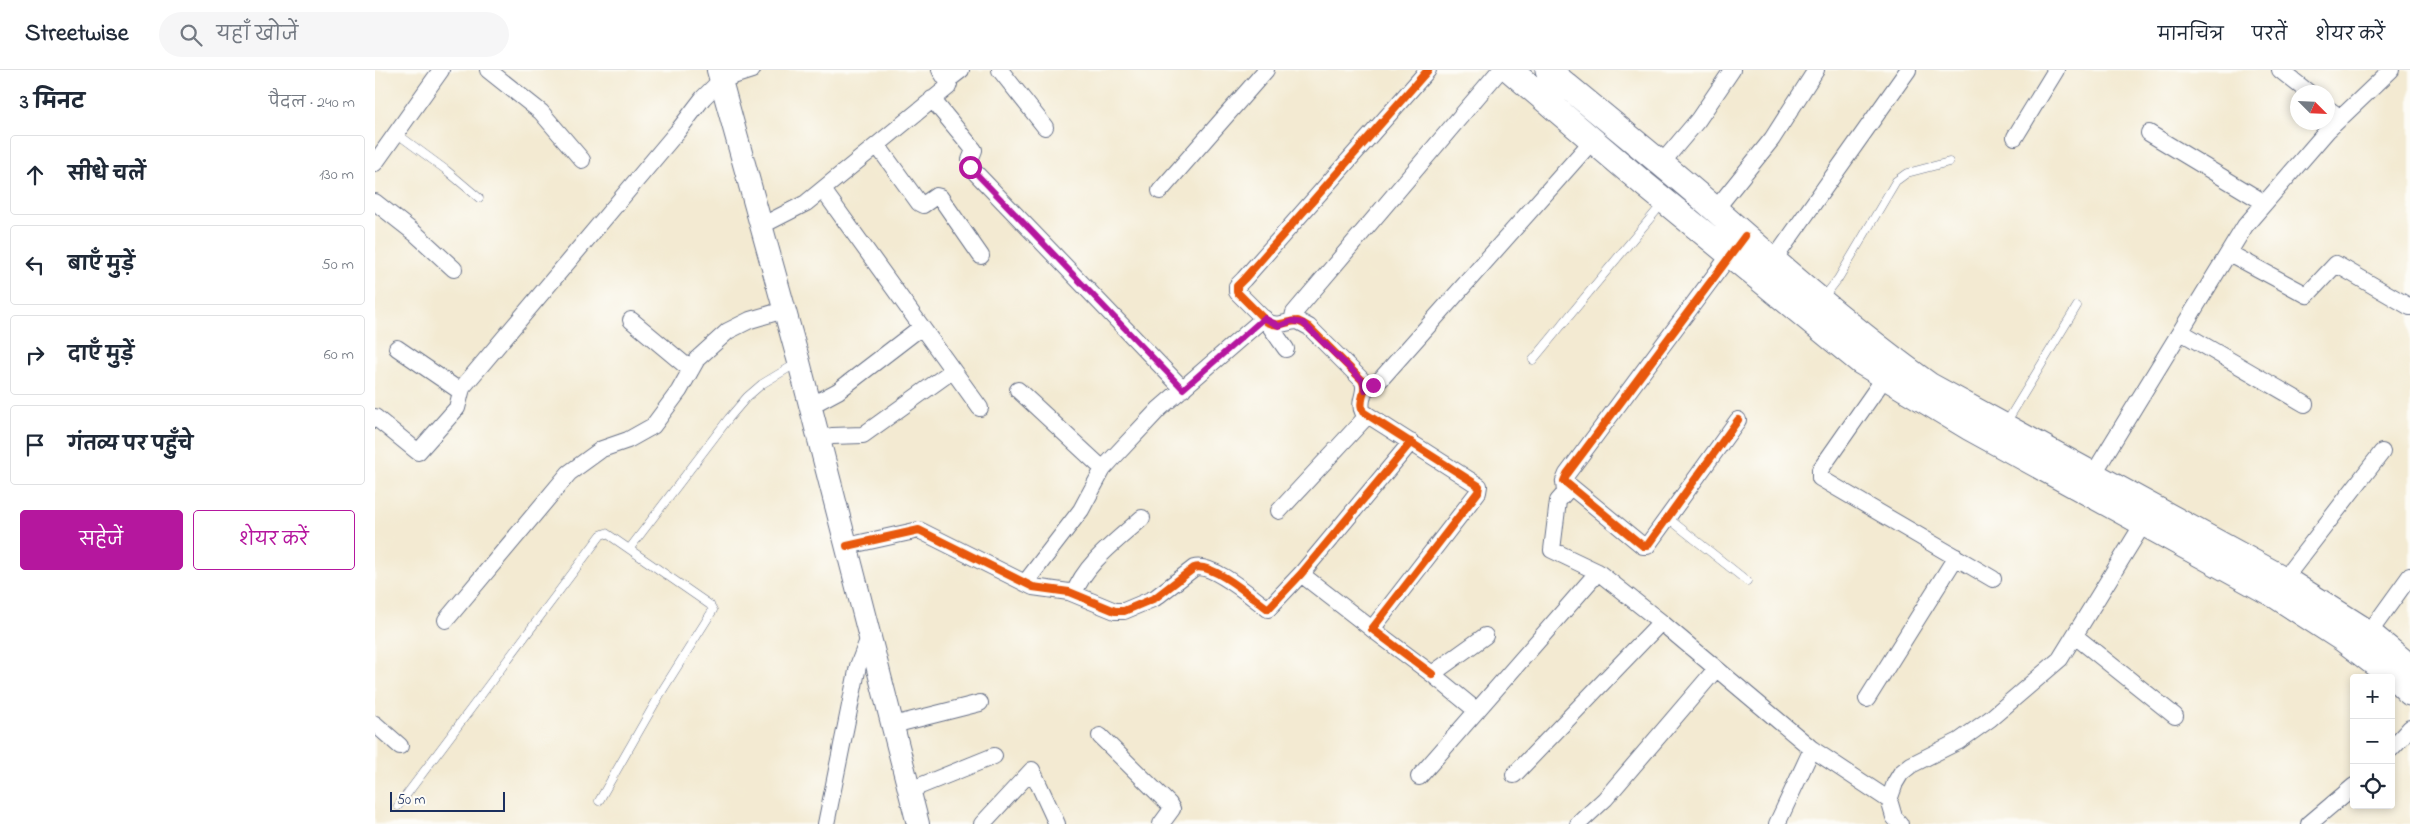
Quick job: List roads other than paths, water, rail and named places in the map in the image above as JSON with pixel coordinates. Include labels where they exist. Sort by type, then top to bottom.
[{"type":"main road","points":[[1511,70],[1665,200],[1738,245],[1767,269],[1819,328],[1861,362],[1970,428],[2276,596],[2344,640],[2400,682],[2410,693]]},
{"type":"main road","points":[[1547,70],[1715,210],[1738,245]]},
{"type":"main road","points":[[720,75],[799,362],[918,824]]},
{"type":"main road","points":[[1767,269],[1822,300],[1891,358],[1929,385],[2284,579],[2369,632],[2410,667]]},
{"type":"street","points":[[375,163],[441,70]]},
{"type":"street","points":[[488,70],[541,112],[582,160]]},
{"type":"street","points":[[375,418],[418,452],[457,408],[462,388],[677,132],[720,75],[752,70]]},
{"type":"street","points":[[761,226],[806,203],[823,190],[948,87],[949,84],[944,75],[961,70]]},
{"type":"street","points":[[1000,70],[1045,127]]},
{"type":"street","points":[[1159,191],[1266,70]]},
{"type":"street","points":[[1286,349],[1265,320],[1240,296],[1237,292],[1237,286],[1428,70]]},
{"type":"street","points":[[1292,321],[1294,313],[1500,70]]},
{"type":"street","points":[[1660,165],[1698,120],[1732,70]]},
{"type":"street","points":[[1715,210],[1771,139],[1816,70]]},
{"type":"street","points":[[1767,269],[1908,70]]},
{"type":"street","points":[[2015,137],[2056,70]]},
{"type":"street","points":[[2280,70],[2299,85]]},
{"type":"street","points":[[2094,474],[2245,226],[2341,118],[2391,70]]},
{"type":"street","points":[[933,100],[974,150],[969,160],[970,167],[1183,389]]},
{"type":"street","points":[[2335,114],[2341,118]]},
{"type":"street","points":[[2149,134],[2265,203]]},
{"type":"street","points":[[1365,390],[1381,379],[1593,140]]},
{"type":"street","points":[[877,145],[919,203],[923,204],[936,196],[940,198],[981,256]]},
{"type":"street","points":[[823,190],[920,328],[980,408]]},
{"type":"street","points":[[375,202],[410,228],[454,269]]},
{"type":"street","points":[[1738,245],[1567,474],[1564,481],[1565,493],[1558,501],[1552,550],[1598,572],[1661,622],[1812,749],[1889,800]]},
{"type":"street","points":[[2229,253],[2307,295],[2333,265],[2338,265],[2410,307]]},
{"type":"street","points":[[446,620],[569,473],[603,449],[628,440],[653,426],[697,359],[729,331],[750,320],[784,310]]},
{"type":"street","points":[[631,320],[691,370]]},
{"type":"street","points":[[1265,320],[1279,326],[1292,321],[1298,321],[1309,327],[1362,380],[1365,390],[1361,407],[1368,416],[1477,484],[1479,489],[1372,629]]},
{"type":"street","points":[[1025,582],[1081,510],[1103,469],[1159,409],[1265,320]]},
{"type":"street","points":[[810,406],[837,391],[920,328]]},
{"type":"street","points":[[2181,332],[2305,404]]},
{"type":"street","points":[[397,348],[457,389],[462,388]]},
{"type":"street","points":[[819,440],[832,436],[863,436],[952,371]]},
{"type":"street","points":[[1885,377],[1822,466],[1819,474],[1820,478],[1993,579]]},
{"type":"street","points":[[1018,390],[1103,469]]},
{"type":"street","points":[[1279,511],[1368,416]]},
{"type":"street","points":[[1564,481],[1645,547],[1649,545],[1738,420]]},
{"type":"street","points":[[847,546],[919,530],[1041,589],[1074,594],[1105,609],[1124,611],[1155,598],[1194,568],[1202,567],[1237,586],[1268,609],[1301,574],[1411,442]]},
{"type":"street","points":[[2284,579],[2382,452]]},
{"type":"street","points":[[1074,594],[1081,578],[1092,565],[1142,518]]},
{"type":"street","points":[[1900,824],[1894,817],[1889,800],[1891,791],[1901,773],[1911,765],[1959,741],[1990,719],[2049,670],[2075,636],[2091,605],[2143,524]]},
{"type":"street","points":[[1867,699],[1956,557]]},
{"type":"street","points":[[1419,777],[1598,572]]},
{"type":"street","points":[[1301,574],[1432,674],[1477,711]]},
{"type":"street","points":[[2369,632],[2410,576]]},
{"type":"street","points":[[1514,775],[1661,622]]},
{"type":"street","points":[[826,824],[857,666],[870,635]]},
{"type":"street","points":[[1432,674],[1485,636]]},
{"type":"street","points":[[2075,636],[2175,716]]},
{"type":"street","points":[[1578,824],[1605,799],[1716,669]]},
{"type":"street","points":[[893,725],[980,703]]},
{"type":"street","points":[[375,724],[400,746]]},
{"type":"street","points":[[2395,745],[2410,728]]},
{"type":"street","points":[[1100,736],[1169,804],[1172,809],[1170,815],[1161,824]]},
{"type":"street","points":[[1777,824],[1812,749]]},
{"type":"street","points":[[910,790],[994,756]]},
{"type":"street","points":[[982,824],[1032,770],[1057,824]]},
{"type":"street","points":[[2309,824],[2350,789]]},
{"type":"lane","points":[[397,133],[479,198]]},
{"type":"lane","points":[[1822,300],[1838,279],[1895,181],[1907,173],[1949,162]]},
{"type":"lane","points":[[1533,360],[1665,200]]},
{"type":"lane","points":[[2005,425],[2077,306]]},
{"type":"lane","points":[[629,548],[747,397],[762,384],[799,362]]},
{"type":"lane","points":[[1668,518],[1747,581]]},
{"type":"lane","points":[[398,806],[601,535],[606,533],[710,605],[713,610],[662,691],[599,801]]}]
